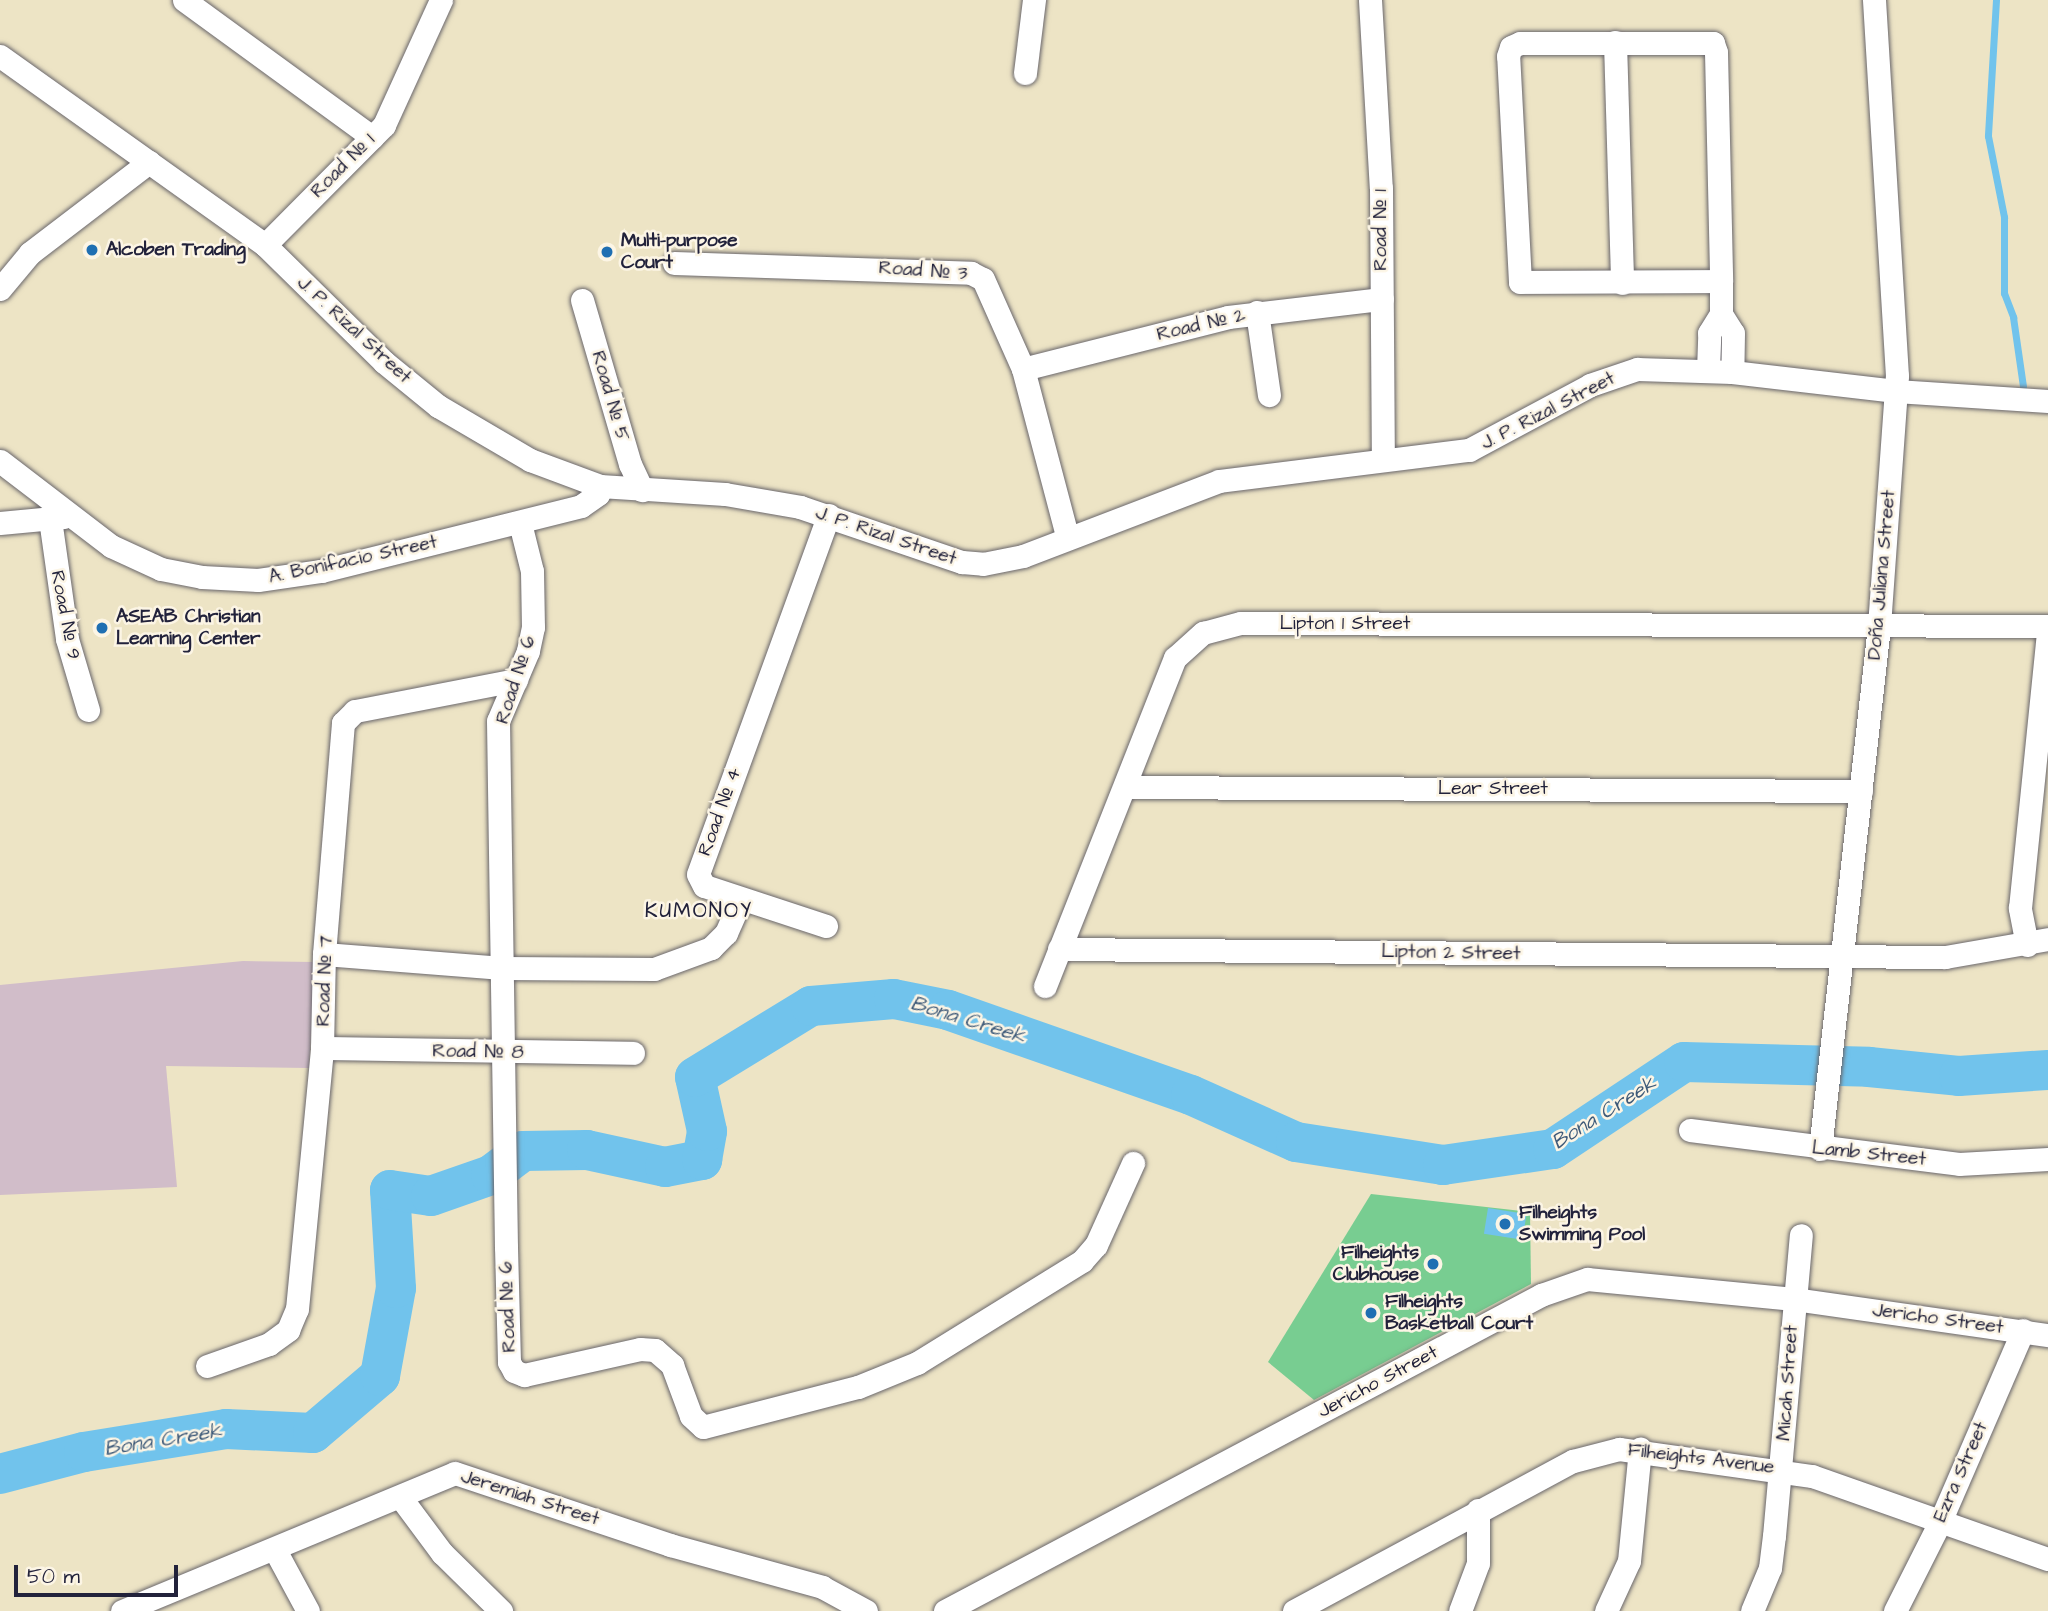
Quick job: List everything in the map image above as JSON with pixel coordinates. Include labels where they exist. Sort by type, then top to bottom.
[{"type":"street","points":[[184,0],[372,137]]},
{"type":"street","name":"Road № 1","points":[[265,245],[384,125],[441,0]]},
{"type":"street","points":[[1025,73],[1034,0]]},
{"type":"street","name":"Road № 1","points":[[1370,0],[1381,174],[1383,460]]},
{"type":"street","name":"Doña Juliana Street","points":[[1820,1149],[1879,626],[1896,391],[1874,0]]},
{"type":"street","points":[[1615,42],[1622,283]]},
{"type":"street","points":[[1721,281],[1520,282],[1508,56],[1520,43],[1713,44],[1721,281],[1721,314],[1733,333],[1732,372]]},
{"type":"street","name":"J. P. Rizal Street","points":[[0,56],[265,245],[383,362],[438,407],[530,460],[600,486],[763,498],[829,515],[962,562],[1003,561],[1219,481],[1469,450],[1614,375],[1656,368],[1732,372],[1896,391],[2048,401]]},
{"type":"street","points":[[0,289],[30,253],[149,162]]},
{"type":"street","name":"Road № 3","points":[[674,263],[971,273],[992,291],[1023,369],[1067,536]]},
{"type":"street","name":"Road № 2","points":[[1023,369],[1257,312],[1382,299]]},
{"type":"street","name":"Road № 5","points":[[582,300],[630,464],[642,490]]},
{"type":"street","points":[[1257,312],[1269,395]]},
{"type":"street","points":[[1708,371],[1709,333],[1721,314]]},
{"type":"street","name":"A. Bonifacio Street","points":[[0,461],[59,518],[111,546],[161,569],[202,577],[258,580],[321,571],[520,523],[581,506],[598,494],[600,486]]},
{"type":"street","name":"Road № 4","points":[[741,900],[705,886],[698,874],[829,515]]},
{"type":"street","points":[[0,523],[59,518]]},
{"type":"street","name":"Road № 9","points":[[59,518],[67,639],[88,710]]},
{"type":"street","name":"Road № 6","points":[[520,523],[535,600],[528,651],[498,721],[509,1362],[514,1371],[524,1375],[640,1349],[654,1350],[672,1365],[691,1416],[703,1427],[887,1376],[1013,1306],[1082,1261],[1096,1245],[1133,1163]]},
{"type":"street","name":"Lipton 1 Street","points":[[1045,986],[1175,658],[1203,633],[1222,626],[2048,626]]},
{"type":"street","points":[[2038,942],[2020,908],[2048,632]]},
{"type":"street","name":"Road № 7","points":[[207,1366],[269,1344],[288,1330],[297,1309],[322,1048],[324,954],[347,714],[516,680]]},
{"type":"street","name":"Lear Street","points":[[1125,787],[1861,792]]},
{"type":"street","points":[[324,954],[502,968],[618,971],[674,964],[710,948],[726,933],[741,900],[826,926]]},
{"type":"street","name":"Lipton 2 Street","points":[[1059,949],[1945,957],[2038,942]]},
{"type":"street","name":"Road № 8","points":[[322,1048],[633,1053]]},
{"type":"street","name":"Lamb Street","points":[[1690,1130],[1820,1149],[1959,1164],[2048,1159]]},
{"type":"street","name":"Micah Street","points":[[1752,1611],[1770,1568],[1801,1235]]},
{"type":"street","name":"Jericho Street","points":[[945,1611],[1564,1284],[1605,1277],[1794,1299],[2048,1335]]},
{"type":"street","name":"Ezra Street","points":[[1895,1611],[1940,1522],[2023,1330]]},
{"type":"street","points":[[1606,1611],[1629,1561],[1640,1449]]},
{"type":"street","name":"Filheights Avenue","points":[[1294,1611],[1573,1461],[1595,1453],[1640,1449],[1781,1469],[1844,1486],[2048,1559]]},
{"type":"street","name":"Jeremiah Street","points":[[124,1611],[401,1498],[455,1473],[476,1477],[670,1545],[822,1587],[866,1611]]},
{"type":"street","points":[[401,1498],[442,1553],[501,1611]]},
{"type":"street","points":[[1460,1611],[1478,1563],[1478,1510]]},
{"type":"street","points":[[275,1550],[308,1611]]},
{"type":"shaded area","points":[[243,961],[315,962],[309,1068],[166,1066],[177,1187],[0,1195],[0,985]]},
{"type":"green space","points":[[1371,1194],[1530,1212],[1531,1284],[1314,1400],[1268,1362]]},
{"type":"water","name":"Filheights Swimming Pool","points":[[1488,1208],[1527,1214],[1522,1240],[1484,1234]]},
{"type":"waterway","name":"Bona Creek","points":[[1996,0],[1988,136],[2004,217],[2004,293],[2013,317],[2023,386]]},
{"type":"waterway","name":"Bona Creek","points":[[0,1474],[84,1452],[226,1429],[313,1433],[380,1376],[396,1288],[390,1190],[431,1196],[491,1175],[523,1151],[587,1150],[665,1167],[702,1160],[707,1131],[695,1077],[811,1006],[894,999],[948,1010],[1191,1095],[1296,1142],[1443,1165],[1553,1149],[1684,1062],[1869,1067],[1959,1076],[2048,1070]]},
{"type":"place","name":"Alcoben Trading","points":[[92,250]]},
{"type":"place","name":"Multi-purpose Court","points":[[607,252]]},
{"type":"place","name":"ASEAB Christian Learning Center","points":[[102,628]]},
{"type":"place","name":"Filheights Swimming Pool","points":[[1505,1224]]},
{"type":"place","name":"Filheights Clubhouse","points":[[1433,1264]]},
{"type":"place","name":"Filheights Basketball Court","points":[[1371,1313]]},
{"type":"district","name":"KUMONOY","points":[[699,911]]}]
